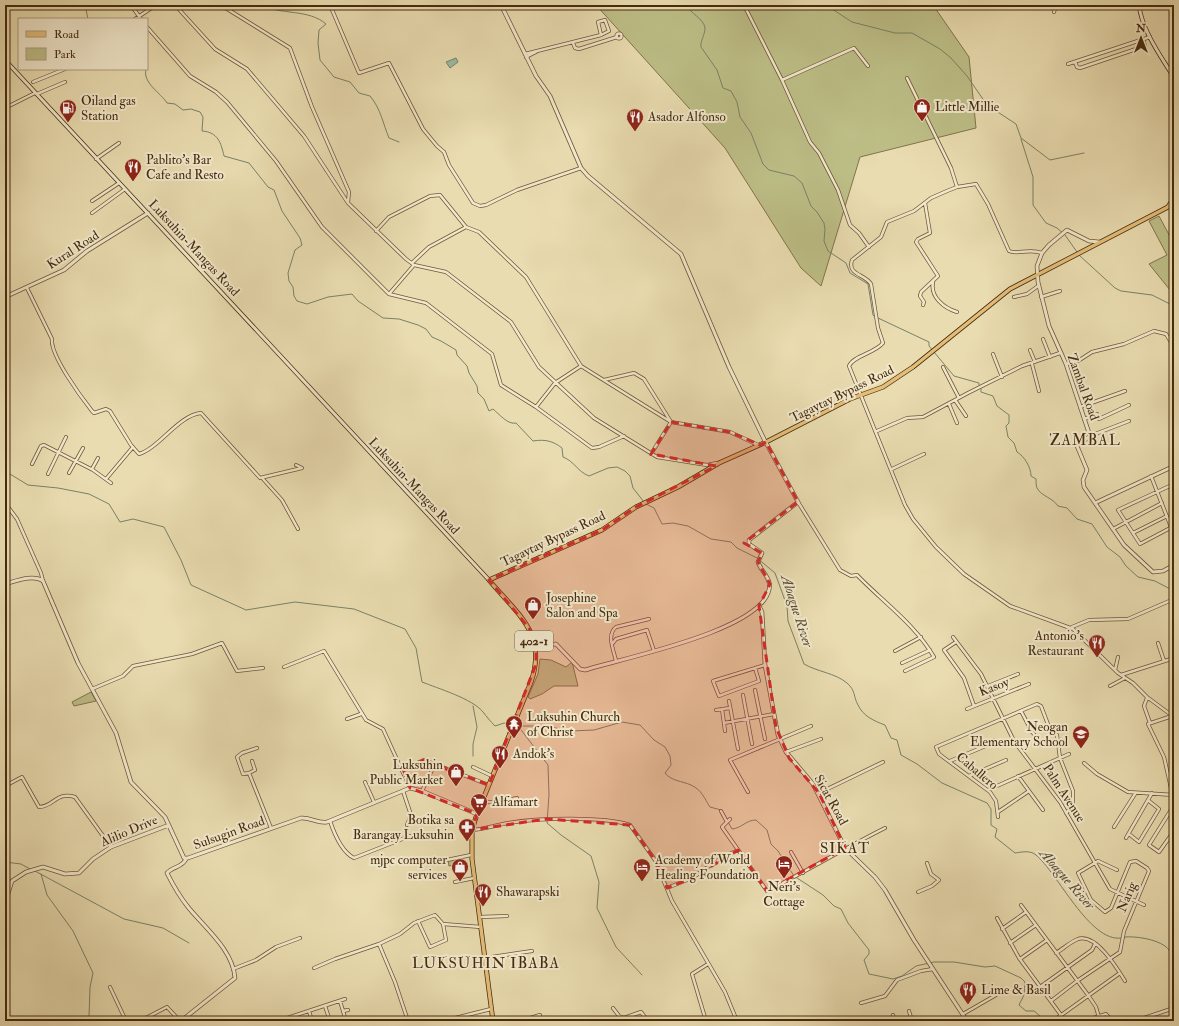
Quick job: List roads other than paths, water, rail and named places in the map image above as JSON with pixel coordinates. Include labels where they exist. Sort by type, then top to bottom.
[{"type":"main road","name":"Tagaytay Bypass Road","points":[[488,580],[602,530],[636,507],[719,463],[759,446],[862,395],[889,384],[910,370],[941,343],[1008,290],[1132,224],[1166,208],[1172,202],[1174,187]]},
{"type":"main road","name":"Luksuhin-Mangas Road","points":[[488,580],[522,617],[529,628],[536,646],[534,673],[516,714],[472,830],[474,878],[493,1021]]},
{"type":"street","points":[[131,5],[140,18],[156,5]]},
{"type":"street","points":[[175,5],[215,49],[247,69],[304,136],[348,203],[376,231],[413,264],[446,272],[511,322],[539,367],[594,418],[651,454],[662,458],[706,465],[719,463]]},
{"type":"street","points":[[206,5],[224,7],[290,48],[312,107],[349,192],[348,203]]},
{"type":"street","points":[[330,5],[359,73],[389,63],[423,129],[444,152],[449,165],[473,204],[480,206],[486,205],[517,190],[581,168]]},
{"type":"street","points":[[501,5],[536,76],[550,96],[581,168],[588,176],[681,254],[729,367],[766,442],[798,502],[840,570],[851,576],[857,576],[920,637],[930,650],[934,657],[905,671]]},
{"type":"street","points":[[744,5],[782,80],[810,142],[819,153],[838,190],[850,225],[859,233],[869,247]]},
{"type":"street","points":[[1054,12],[1056,6],[1067,5]]},
{"type":"street","points":[[1139,5],[1150,37],[1174,78]]},
{"type":"street","points":[[526,55],[605,34],[609,30],[606,21],[602,20],[598,24],[601,35]]},
{"type":"street","points":[[148,28],[194,79],[222,96],[276,160],[322,227],[389,294],[426,303],[493,356],[500,384],[536,407],[592,448],[599,447],[624,436]]},
{"type":"street","points":[[605,34],[607,40]]},
{"type":"street","points":[[573,43],[575,48],[579,49],[617,37]]},
{"type":"street","points":[[1068,64],[1150,37]]},
{"type":"street","points":[[1075,62],[1078,68],[1145,46],[1143,40]]},
{"type":"street","points":[[782,80],[854,48],[868,66]]},
{"type":"street","points":[[1109,51],[1111,57]]},
{"type":"street","name":"Luksuhin-Mangas Road","points":[[5,60],[488,580]]},
{"type":"street","points":[[27,85],[63,70]]},
{"type":"street","points":[[907,78],[951,168],[957,186]]},
{"type":"street","points":[[5,108],[65,82]]},
{"type":"street","points":[[96,159],[119,142]]},
{"type":"street","points":[[92,201],[119,183]]},
{"type":"street","points":[[1102,241],[1093,242],[1068,230],[1061,234],[1042,253],[1032,250],[1010,252],[988,204],[976,184],[957,186],[924,202],[914,211],[887,222],[881,237],[852,260],[851,265],[855,273],[870,282],[876,320],[883,343],[880,347],[850,364],[892,469],[905,506],[913,519],[936,547],[964,574],[1010,606],[1071,627],[1120,675],[1135,685],[1147,697],[1173,716]]},
{"type":"street","points":[[92,213],[125,189]]},
{"type":"street","points":[[376,231],[389,217],[436,194],[440,195],[466,227],[479,232],[526,277],[581,366],[671,422],[730,432],[759,446]]},
{"type":"street","points":[[923,305],[924,302],[920,294],[938,275],[916,242],[918,239],[930,233],[924,202]]},
{"type":"street","name":"Kural Road","points":[[5,297],[64,270],[87,251],[148,213]]},
{"type":"street","points":[[389,294],[429,247],[466,227]]},
{"type":"street","name":"Zambal Road","points":[[1042,253],[1037,266],[1038,286],[1049,326],[1066,364],[1090,436],[1077,446],[1087,470],[1083,480],[1084,487],[1124,545],[1151,571],[1158,572],[1173,566]]},
{"type":"street","points":[[933,281],[932,288],[936,299],[948,309],[956,312]]},
{"type":"street","points":[[1014,297],[1027,294],[1038,286]]},
{"type":"street","points":[[27,288],[52,339],[51,345],[66,374],[94,413],[106,409],[110,410],[133,447],[141,454],[181,422],[201,413],[282,500],[298,530]]},
{"type":"street","points":[[1041,297],[1060,291]]},
{"type":"street","points":[[1066,364],[1078,361],[1092,352],[1124,344],[1154,331],[1166,334],[1174,347]]},
{"type":"street","points":[[1043,339],[1050,357]]},
{"type":"street","points":[[1030,350],[1039,391]]},
{"type":"street","points":[[877,431],[907,418],[920,418],[1002,377],[1060,353]]},
{"type":"street","points":[[993,354],[1002,377]]},
{"type":"street","points":[[536,407],[555,383],[581,366]]},
{"type":"street","points":[[943,367],[959,398]]},
{"type":"street","points":[[603,380],[636,374],[644,379],[671,422]]},
{"type":"street","points":[[1080,407],[1125,390]]},
{"type":"street","points":[[955,400],[966,416]]},
{"type":"street","points":[[949,404],[957,423]]},
{"type":"street","points":[[1084,419],[1097,414],[1099,420],[1129,405]]},
{"type":"street","points":[[1090,436],[1129,421]]},
{"type":"street","points":[[651,454],[671,422]]},
{"type":"street","points":[[48,474],[66,437]]},
{"type":"street","points":[[32,464],[42,445],[92,469],[111,483]]},
{"type":"street","points":[[106,479],[133,447]]},
{"type":"street","points":[[69,473],[83,448]]},
{"type":"street","points":[[892,469],[924,454]]},
{"type":"street","points":[[92,469],[98,458]]},
{"type":"street","points":[[263,478],[302,468],[296,464]]},
{"type":"street","points":[[1094,503],[1174,466]]},
{"type":"street","points":[[1151,476],[1157,491],[1162,504],[1167,516],[1173,526],[1140,544],[1118,510],[1157,491],[1172,485],[1174,493]]},
{"type":"street","points":[[536,646],[552,644],[558,645],[582,670],[654,651],[709,633],[759,606],[768,592],[770,584],[758,562],[762,555],[761,551],[749,544],[749,540],[798,502]]},
{"type":"street","points":[[5,503],[17,519],[41,573],[43,581]]},
{"type":"street","points":[[1113,529],[1125,521],[1162,504]]},
{"type":"street","points":[[1133,533],[1167,516]]},
{"type":"street","points":[[1173,566],[1174,572]]},
{"type":"street","points":[[5,584],[31,578],[38,578],[43,581]]},
{"type":"street","name":"Sulsugin Road","points":[[43,581],[78,663],[116,733],[131,782],[165,817],[181,852],[186,859],[301,818],[307,818],[323,823],[330,821],[410,788]]},
{"type":"street","points":[[1071,627],[1089,620],[1128,619],[1174,599]]},
{"type":"street","name":"Sicat Road","points":[[759,606],[762,612],[765,665],[774,714],[779,738],[786,752],[809,779],[819,794],[845,848],[875,877],[885,890],[967,1021]]},
{"type":"street","points":[[616,661],[611,632],[616,627],[649,619]]},
{"type":"street","points":[[612,643],[616,638],[647,630],[654,651]]},
{"type":"street","points":[[895,651],[920,637]]},
{"type":"street","name":"Palm Avenue","points":[[953,637],[981,674],[1014,741],[1036,768],[1066,813],[1110,889],[1144,905]]},
{"type":"street","points":[[957,642],[944,650],[964,678],[974,706]]},
{"type":"street","points":[[92,689],[123,676],[132,666],[168,657],[192,654],[222,643],[237,671],[264,668]]},
{"type":"street","points":[[1158,643],[1164,661]]},
{"type":"street","points":[[902,663],[930,650]]},
{"type":"street","points":[[284,667],[324,651],[362,714],[369,723],[383,729],[410,788],[422,790],[477,814]]},
{"type":"street","points":[[1115,670],[1118,657]]},
{"type":"street","points":[[1120,675],[1174,658]]},
{"type":"street","points":[[755,668],[759,682],[719,696],[713,681],[755,668],[765,665]]},
{"type":"street","points":[[988,686],[1018,674]]},
{"type":"street","points":[[1110,686],[1125,678]]},
{"type":"street","name":"Kasoy","points":[[967,709],[1029,684]]},
{"type":"street","points":[[755,690],[765,739]]},
{"type":"street","points":[[743,695],[752,744]]},
{"type":"street","points":[[1147,697],[1144,706],[1150,723],[1148,724],[1164,757],[1171,788],[1174,793]]},
{"type":"street","points":[[728,701],[738,750]]},
{"type":"street","points":[[1003,718],[1039,704],[1049,727],[1058,738],[1060,758],[1073,791],[1073,806],[1066,813]]},
{"type":"street","points":[[716,710],[730,708]]},
{"type":"street","points":[[722,709],[725,731]]},
{"type":"street","points":[[1021,711],[1032,732],[1044,745]]},
{"type":"street","points":[[347,719],[362,714]]},
{"type":"street","points":[[724,723],[774,714]]},
{"type":"street","points":[[1150,723],[1173,716]]},
{"type":"street","name":"Caballero","points":[[998,817],[996,802],[987,790],[938,752],[936,748],[1003,718]]},
{"type":"street","points":[[748,792],[730,760],[779,738],[812,726]]},
{"type":"street","points":[[786,752],[822,739]]},
{"type":"street","points":[[950,761],[995,742],[994,740]]},
{"type":"street","points":[[252,761],[254,770],[243,774],[237,757],[242,753],[257,748]]},
{"type":"street","points":[[987,790],[1069,754]]},
{"type":"street","points":[[403,770],[424,760],[489,785]]},
{"type":"street","points":[[969,776],[1006,760]]},
{"type":"street","points":[[819,794],[882,762]]},
{"type":"street","points":[[1084,763],[1097,774],[1126,791],[1135,794],[1174,793]]},
{"type":"street","points":[[422,790],[435,764]]},
{"type":"street","points":[[473,767],[492,776]]},
{"type":"street","points":[[248,773],[271,828]]},
{"type":"street","points":[[1018,776],[1043,810]]},
{"type":"street","points":[[5,786],[22,777],[39,807],[43,807],[62,795],[75,796],[111,847]]},
{"type":"street","points":[[365,782],[374,802]]},
{"type":"street","points":[[403,791],[411,815],[407,825]]},
{"type":"street","points":[[998,812],[1029,791]]},
{"type":"street","points":[[1126,838],[1149,801],[1152,793]]},
{"type":"street","points":[[1114,827],[1135,794]]},
{"type":"street","points":[[482,801],[496,803],[518,798]]},
{"type":"street","points":[[1129,834],[1138,842],[1159,809],[1149,801]]},
{"type":"street","points":[[1174,805],[1149,845],[1159,852],[1174,831]]},
{"type":"street","points":[[721,811],[727,822]]},
{"type":"street","points":[[1169,813],[1174,816]]},
{"type":"street","points":[[472,830],[488,828],[510,822],[546,819],[585,820],[630,825],[655,860],[682,919],[725,992],[737,1021]]},
{"type":"street","points":[[730,819],[722,827],[767,891],[803,874],[845,848],[885,828]]},
{"type":"street","points":[[330,821],[345,850],[354,858],[410,836]]},
{"type":"street","name":"Alilio Drive","points":[[5,903],[12,881],[32,870],[43,867],[65,874],[79,873],[93,859],[111,847],[169,825]]},
{"type":"street","points":[[667,888],[692,878],[721,858],[738,850]]},
{"type":"street","points":[[791,852],[803,874]]},
{"type":"street","points":[[442,861],[472,855]]},
{"type":"street","points":[[141,1021],[167,1006],[180,1021],[185,1021],[186,1017],[235,978],[233,969],[223,947],[187,906],[167,873],[183,864],[186,859]]},
{"type":"street","points":[[1117,870],[1098,861],[1078,873],[1091,900],[1102,910],[1108,912],[1117,893]]},
{"type":"street","name":"Narig","points":[[1110,959],[1120,952],[1124,932],[1148,871],[1147,868],[1136,861],[1130,862],[1117,893]]},
{"type":"street","points":[[918,892],[932,886],[939,880],[931,874],[927,863]]},
{"type":"street","points":[[454,882],[474,878]]},
{"type":"street","points":[[1021,905],[1066,968],[1088,995],[1096,1007],[1100,1021]]},
{"type":"street","points":[[1002,928],[1026,912]]},
{"type":"street","points":[[314,968],[379,944],[400,934],[409,925],[418,921],[435,915],[443,924],[446,940],[430,947],[418,921]]},
{"type":"street","points":[[479,918],[507,916]]},
{"type":"street","points":[[997,918],[1020,959],[1061,1015]]},
{"type":"street","points":[[443,924],[481,927]]},
{"type":"street","points":[[1010,943],[1036,926]]},
{"type":"street","points":[[233,969],[256,960],[276,947],[300,938]]},
{"type":"street","points":[[1056,953],[1078,939],[1084,939],[1102,948],[1125,980]]},
{"type":"street","points":[[1020,959],[1047,940]]},
{"type":"street","points":[[379,944],[395,982],[408,1021]]},
{"type":"street","points":[[1040,987],[1092,950],[1095,944]]},
{"type":"street","points":[[484,958],[532,951]]},
{"type":"street","points":[[1051,1001],[1077,981],[1110,959]]},
{"type":"street","points":[[706,1021],[692,974],[708,964]]},
{"type":"street","points":[[861,1003],[885,996],[897,980],[934,968]]},
{"type":"street","points":[[1053,1021],[1120,973]]},
{"type":"street","points":[[110,987],[126,1021]]},
{"type":"street","points":[[963,1014],[996,995],[1002,988]]},
{"type":"street","points":[[280,1021],[345,999]]},
{"type":"street","points":[[340,1001],[346,1021]]},
{"type":"street","points":[[325,1006],[330,1021]]},
{"type":"street","points":[[613,1008],[618,1016],[624,1020],[641,1012],[648,1021]]},
{"type":"street","points":[[1135,1021],[1174,1008]]},
{"type":"street","points":[[447,1020],[491,1009]]},
{"type":"street","points":[[343,1011],[348,1010]]},
{"type":"street","points":[[909,1010],[912,1021]]},
{"type":"street","points":[[309,1011],[312,1021]]},
{"type":"street","points":[[1084,1021],[1106,1014],[1112,1021]]},
{"type":"street","points":[[520,1021],[540,1015]]},
{"type":"street","points":[[893,1015],[895,1021]]},
{"type":"street","points":[[293,1016],[295,1021]]},
{"type":"waterway","name":"Aloague River","points":[[85,5],[88,18]]},
{"type":"waterway","points":[[260,5],[277,10],[311,16],[326,24],[319,30],[318,43],[320,60],[334,77],[350,82],[359,93],[370,96],[379,111],[389,138],[399,142]]},
{"type":"waterway","points":[[686,5],[704,25],[705,31],[701,42],[701,47],[717,70],[723,88],[731,91],[737,102],[740,117],[751,133],[763,164],[769,170],[794,176],[802,183],[811,206],[824,223],[824,241],[828,251],[846,263],[850,273],[868,284],[873,315],[875,317]]},
{"type":"waterway","points":[[826,5],[852,22],[895,33],[912,33],[940,49],[951,58],[967,76],[987,105],[1016,124],[1021,138],[1050,160],[1084,153]]},
{"type":"waterway","name":"Aloague River","points":[[146,70],[149,83],[167,103],[175,104],[183,110],[191,109],[200,112],[203,117],[202,131],[212,134],[218,139],[224,156],[249,163],[268,187],[274,190],[282,211],[300,238],[302,245],[295,250],[288,273],[289,281],[293,287],[294,296],[297,301],[307,304],[328,297],[352,294],[358,301],[383,318],[399,319],[426,329],[432,337],[456,350],[457,355],[467,366],[469,373],[477,386],[478,393],[484,399],[489,411],[493,409],[507,421],[516,423],[533,441],[549,441],[559,446],[562,448],[563,457],[589,476],[608,468],[617,467],[625,471],[630,476],[633,488],[644,502]]},
{"type":"waterway","points":[[1021,139],[1033,177],[1033,205],[1046,223],[1057,228],[1065,235],[1077,252]]},
{"type":"waterway","points":[[1079,255],[1115,288],[1121,291],[1152,295],[1174,306]]},
{"type":"waterway","points":[[878,318],[929,342],[929,346],[954,376],[979,383],[979,385]]},
{"type":"waterway","points":[[981,389],[981,392],[993,396],[997,406],[1009,415],[1009,423],[1006,426],[1008,437],[1014,443],[1017,452],[1027,462],[1031,476],[1036,479],[1036,486],[1039,491],[1058,506],[1067,508],[1077,519],[1092,524],[1107,547],[1120,557],[1126,566],[1138,577],[1155,581],[1172,590]]},
{"type":"waterway","points":[[5,454],[7,457],[5,471],[28,485],[58,488],[89,494],[109,504],[120,522],[133,519],[164,527],[181,560],[191,585],[246,610],[295,602],[354,609],[405,629],[416,648],[422,682],[463,698],[478,707],[495,726],[504,723],[518,726],[548,765],[549,795],[547,823],[561,835],[591,856],[599,882],[597,908],[616,947],[642,975]]},
{"type":"waterway","name":"Aloague River","points":[[646,504],[654,508],[662,524],[673,523],[688,526],[711,539],[731,542],[737,548],[757,558],[775,573],[787,606],[788,621],[804,664],[837,677],[847,683],[852,689],[860,709],[873,720],[885,725],[891,738],[897,740],[901,755],[917,764],[942,783],[987,803],[991,809],[991,825],[997,829],[995,837],[1015,853],[1034,853],[1075,905],[1098,930],[1109,937],[1121,938]]},
{"type":"waterway","points":[[473,706],[477,727],[473,744],[473,756]]},
{"type":"waterway","points":[[519,726],[545,726],[571,731],[594,730],[622,722],[640,725],[654,740],[665,747],[670,756],[671,765],[665,773],[667,776],[695,787],[702,794],[710,807],[721,810]]},
{"type":"waterway","points":[[728,822],[732,829],[749,821],[756,820],[767,830],[771,844],[778,851],[794,876],[823,895],[834,906],[841,909],[848,923],[869,950],[869,954],[864,960],[869,974],[893,979],[902,976],[916,966],[934,962],[954,962],[985,967],[995,966],[1021,978],[1025,982],[1024,995],[1019,1005],[1026,1011],[1034,1011],[1046,1021]]},
{"type":"waterway","points":[[5,862],[21,864],[30,869]]},
{"type":"waterway","points":[[35,871],[124,919],[163,928],[189,943]]},
{"type":"waterway","points":[[41,874],[47,895],[73,931],[93,973],[90,987],[89,1016],[91,1021]]},
{"type":"waterway","name":"Aloague River","points":[[1124,937],[1145,938],[1161,944],[1168,949],[1174,959]]},
{"type":"place","name":"Little Millie","points":[[922,122]]},
{"type":"place","name":"Oiland gas Station","points":[[68,123]]},
{"type":"place","name":"Asador Alfonso","points":[[635,132]]},
{"type":"place","name":"Pablito’s Bar Cafe and Resto","points":[[133,182]]},
{"type":"place","name":"Josephine Salon and Spa","points":[[533,620]]},
{"type":"place","name":"Antonio's Restaurant","points":[[1097,658]]},
{"type":"place","name":"Luksuhin Church of Christ","points":[[514,739]]},
{"type":"place","name":"Neogan Elementary School","points":[[1081,749]]},
{"type":"place","name":"Andok's","points":[[500,769]]},
{"type":"place","name":"Luksuhin Public Market","points":[[456,787]]},
{"type":"place","name":"Alfamart","points":[[479,817]]},
{"type":"place","name":"Botika sa Barangay Luksuhin","points":[[467,842]]},
{"type":"place","name":"Neri’s Cottage","points":[[784,879]]},
{"type":"place","name":"mjpc computer services","points":[[460,882]]},
{"type":"place","name":"Academy of World Healing Foundation","points":[[642,882]]},
{"type":"place","name":"Shawarapski","points":[[483,907]]},
{"type":"place","name":"Lime & Basil","points":[[968,1005]]},
{"type":"district","name":"ZAMBAL","points":[[1085,440]]},
{"type":"district","name":"SIKAT","points":[[845,848]]},
{"type":"district","name":"LUKSUHIN IBABA","points":[[486,963]]}]
